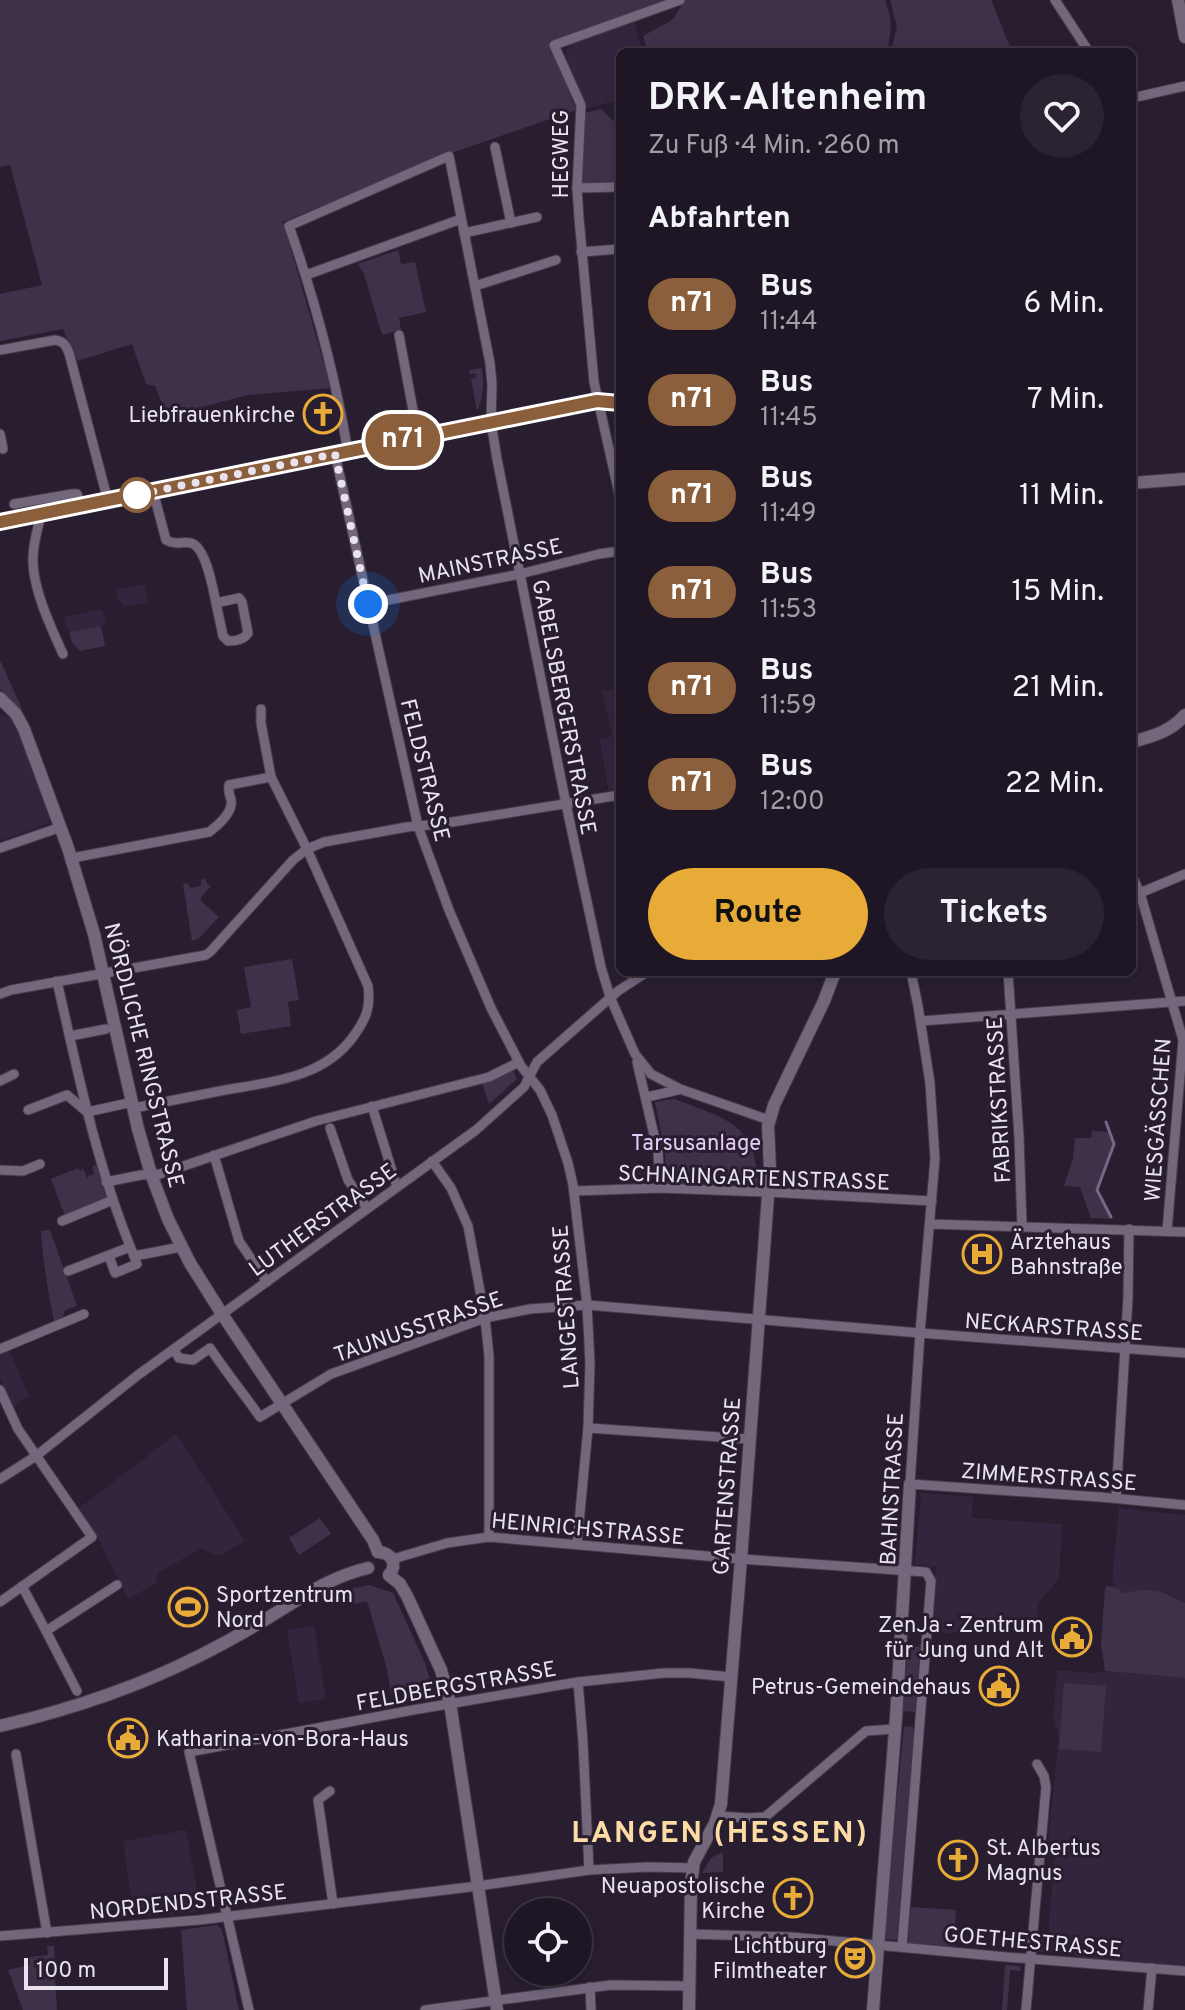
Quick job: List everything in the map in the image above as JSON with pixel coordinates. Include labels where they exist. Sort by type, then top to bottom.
[{"type":"street","name":"HEGWEG","points":[[616,481],[597,401],[581,252],[577,188],[581,105],[554,45],[680,0]]},
{"type":"street","points":[[1055,0],[1086,48]]},
{"type":"street","points":[[1178,0],[1185,37]]},
{"type":"street","points":[[1136,97],[1185,86]]},
{"type":"street","points":[[495,147],[511,223]]},
{"type":"street","name":"GABELSBERGERSTRASSE","points":[[289,226],[449,156],[491,371],[491,422],[566,804],[601,967],[610,997],[635,1054],[647,1097],[658,1152],[660,1188]]},
{"type":"street","points":[[577,188],[616,187]]},
{"type":"street","points":[[464,233],[537,217]]},
{"type":"street","points":[[306,275],[461,219]]},
{"type":"street","name":"FELDSTRASSE","points":[[289,226],[306,275],[337,390],[342,453],[368,604],[418,826],[449,910],[491,1008],[519,1062],[530,1076]]},
{"type":"street","points":[[581,252],[616,249]]},
{"type":"street","points":[[475,286],[556,260]]},
{"type":"street","points":[[399,335],[418,437]]},
{"type":"street","points":[[0,350],[55,340],[65,345],[108,501]]},
{"type":"street","points":[[0,522],[597,401],[616,403]]},
{"type":"street","points":[[0,434],[3,449]]},
{"type":"street","points":[[1136,483],[1185,479]]},
{"type":"street","points":[[153,491],[166,540],[173,544],[189,542],[199,548],[225,639],[232,641],[246,637],[248,629],[241,599],[216,603]]},
{"type":"street","points":[[14,504],[77,494],[82,506]]},
{"type":"street","points":[[41,514],[33,553],[34,569],[45,614],[63,654]]},
{"type":"street","name":"MAINSTRASSE","points":[[368,604],[616,552]]},
{"type":"street","name":"NÖRDLICHE RINGSTRASSE","points":[[0,700],[13,711],[30,742],[72,858],[104,973],[133,1105],[159,1199],[181,1247],[222,1314],[378,1552]]},
{"type":"street","points":[[67,1095],[87,1112],[281,1080],[320,1067],[340,1052],[367,1015],[370,1005],[368,986],[271,777],[261,709]]},
{"type":"street","points":[[1136,741],[1163,733],[1185,715]]},
{"type":"street","points":[[72,858],[209,832],[232,805],[227,791],[229,785],[271,777]]},
{"type":"street","points":[[0,994],[206,955],[293,860],[307,849],[324,842],[616,796]]},
{"type":"street","points":[[0,848],[61,827]]},
{"type":"street","points":[[1136,893],[1185,874]]},
{"type":"street","name":"WIESGÄSSCHEN","points":[[1136,893],[1183,1035],[1167,1231]]},
{"type":"street","name":"LUTHERSTRASSE","points":[[0,1479],[36,1456],[138,1375],[489,1119],[524,1087],[537,1062],[610,997],[640,976]]},
{"type":"street","name":"GARTENSTRASSE","points":[[689,2010],[693,1868],[721,1804],[770,1169],[769,1120],[833,976]]},
{"type":"street","name":"BAHNSTRASSE","points":[[873,2010],[932,1201],[934,1134],[930,1083],[912,976]]},
{"type":"street","name":"FABRIKSTRASSE","points":[[1008,976],[1022,1227]]},
{"type":"street","points":[[57,981],[106,1182],[137,1264],[115,1273],[109,1256]]},
{"type":"street","points":[[921,1021],[1185,1001]]},
{"type":"street","points":[[70,1036],[106,1029]]},
{"type":"street","points":[[635,1054],[651,1074],[680,1089],[769,1120]]},
{"type":"street","points":[[106,1182],[160,1174],[316,1121],[489,1077],[519,1062]]},
{"type":"street","points":[[0,1081],[14,1074]]},
{"type":"street","name":"LANGESTRASSE","points":[[530,1076],[552,1115],[568,1163],[587,1305],[590,1363],[588,1428],[577,1544]]},
{"type":"street","points":[[28,1110],[81,1087]]},
{"type":"street","points":[[647,1097],[680,1089]]},
{"type":"street","points":[[372,1106],[397,1187]]},
{"type":"street","points":[[330,1128],[345,1174],[367,1208]]},
{"type":"street","points":[[214,1155],[245,1252],[267,1282]]},
{"type":"street","points":[[432,1161],[451,1188],[468,1226],[485,1318],[489,1356],[489,1537]]},
{"type":"street","points":[[0,1170],[23,1171],[40,1164]]},
{"type":"street","name":"SCHNAINGARTENSTRASSE","points":[[574,1191],[660,1188],[932,1201]]},
{"type":"street","points":[[62,1221],[113,1200]]},
{"type":"street","points":[[930,1224],[1185,1232]]},
{"type":"street","points":[[1116,1498],[1129,1229]]},
{"type":"street","points":[[68,1271],[109,1256],[181,1247]]},
{"type":"street","name":"TAUNUSSTRASSE","points":[[282,1405],[331,1374],[485,1318],[530,1309],[587,1305],[920,1333]]},
{"type":"street","points":[[0,1349],[84,1314]]},
{"type":"street","name":"NECKARSTRASSE","points":[[920,1333],[1185,1353]]},
{"type":"street","points":[[174,1350],[179,1358],[193,1360],[210,1348],[260,1417],[282,1405]]},
{"type":"street","points":[[0,1390],[3,1408],[92,1537],[0,1602]]},
{"type":"street","points":[[588,1428],[749,1439]]},
{"type":"street","name":"ZIMMERSTRASSE","points":[[910,1484],[1185,1505]]},
{"type":"street","name":"HEINRICHSTRASSE","points":[[393,1559],[447,1543],[489,1537],[926,1572]]},
{"type":"street","points":[[378,1552],[389,1554],[393,1559],[394,1566],[389,1575],[379,1578],[368,1568],[370,1558],[378,1552]]},
{"type":"street","points":[[0,1726],[103,1696],[175,1667],[262,1622],[328,1582],[368,1568]]},
{"type":"street","name":"BAHNSTRASSE","points":[[902,1947],[931,1581],[926,1572]]},
{"type":"street","points":[[389,1575],[400,1584],[416,1614],[441,1670],[450,1703],[496,2006]]},
{"type":"street","points":[[46,1631],[117,1585]]},
{"type":"street","points":[[22,1586],[77,1691]]},
{"type":"street","name":"FELDBERGSTRASSE","points":[[227,1916],[189,1752],[578,1682],[664,1673],[731,1677]]},
{"type":"street","points":[[578,1682],[589,1870]]},
{"type":"street","points":[[718,1816],[759,1819],[769,1814],[866,1731],[895,1729]]},
{"type":"street","points":[[16,1754],[47,1933]]},
{"type":"street","points":[[1026,2010],[1046,1787],[1037,1764]]},
{"type":"street","points":[[330,1791],[318,1800],[333,1904]]},
{"type":"street","name":"NORDENDSTRASSE","points":[[0,1936],[227,1916],[589,1870],[693,1868]]},
{"type":"street","points":[[227,1916],[249,2010]]},
{"type":"street","name":"GOETHESTRASSE","points":[[690,1934],[777,1936],[1185,1971]]},
{"type":"street","points":[[1148,2010],[1152,1968]]},
{"type":"street","points":[[425,2010],[496,2006],[611,1985],[690,1986]]},
{"type":"street","points":[[590,1987],[591,2010]]},
{"type":"shaded area","points":[[634,20],[641,48],[616,48],[616,101],[584,109],[565,56],[573,41]]},
{"type":"shaded area","points":[[144,584],[148,602],[124,607],[119,603],[116,590]]},
{"type":"shaded area","points":[[102,609],[106,625],[69,632],[63,617]]},
{"type":"shaded area","points":[[616,689],[616,793],[609,794],[600,739],[612,736],[602,691]]},
{"type":"shaded area","points":[[0,715],[12,718],[20,733],[50,814],[49,823],[0,841]]},
{"type":"shaded area","points":[[9,1349],[29,1396],[13,1407],[0,1377],[0,1353]]},
{"type":"shaded area","points":[[176,1434],[245,1541],[220,1556],[201,1549],[158,1572],[156,1583],[128,1599],[95,1532],[78,1509]]},
{"type":"shaded area","points":[[921,1493],[973,1497],[972,1518],[1062,1524],[1059,1579],[1038,1603],[1037,1622],[931,1635],[936,1566],[915,1565]]},
{"type":"shaded area","points":[[1119,1508],[1185,1515],[1185,1603],[1152,1589],[1124,1593],[1112,1582]]},
{"type":"shaded area","points":[[314,1626],[326,1699],[299,1703],[287,1630]]},
{"type":"shaded area","points":[[1057,1670],[1185,1678],[1185,1966],[1036,1952],[1038,1933],[1048,1933],[1055,1853],[1047,1852],[1059,1735],[1053,1716]]},
{"type":"shaded area","points":[[186,1830],[201,1911],[134,1918],[123,1841]]},
{"type":"green space","points":[[0,0],[666,0],[549,41],[576,110],[446,155],[283,222],[331,388],[248,395],[167,416],[155,386],[146,384],[132,344],[77,361],[63,329],[0,341],[0,294],[42,285],[10,165],[0,167]]},
{"type":"green space","points":[[685,0],[885,0],[890,26],[887,48],[647,48],[643,36],[672,20]]},
{"type":"green space","points":[[890,0],[991,0],[1010,48],[892,48],[897,27]]},
{"type":"green space","points":[[601,109],[616,123],[616,182],[580,183],[584,113]]},
{"type":"green space","points":[[398,250],[401,264],[415,262],[426,312],[399,318],[401,330],[382,335],[364,274],[358,264]]},
{"type":"green space","points":[[482,368],[483,390],[477,411],[471,379],[476,378],[475,373],[470,374],[469,370]]},
{"type":"green space","points":[[101,626],[105,646],[80,651],[72,642],[69,632]]},
{"type":"green space","points":[[0,660],[22,709],[19,710],[0,689]]},
{"type":"green space","points":[[206,879],[211,886],[201,901],[219,917],[198,939],[192,941],[183,884],[188,883],[190,888],[201,886],[201,880]]},
{"type":"green space","points":[[292,959],[299,1000],[288,1002],[291,1026],[241,1034],[237,1010],[251,1007],[244,967]]},
{"type":"green space","points":[[512,1069],[517,1079],[489,1104],[482,1083]]},
{"type":"green space","name":"Tarsusanlage","points":[[674,1099],[723,1119],[745,1136],[752,1149],[758,1187],[740,1187],[739,1177],[687,1175],[685,1184],[666,1183],[665,1152],[655,1102]]},
{"type":"green space","points":[[1092,1131],[1108,1132],[1113,1143],[1096,1190],[1112,1219],[1091,1218],[1080,1187],[1064,1186],[1073,1159],[1075,1138],[1091,1138]]},
{"type":"green space","points":[[99,1164],[109,1199],[65,1216],[51,1179],[78,1168],[80,1171],[83,1169],[88,1179],[94,1174],[92,1167]]},
{"type":"green space","points":[[50,1230],[77,1306],[65,1310],[63,1317],[54,1321],[41,1231]]},
{"type":"green space","points":[[320,1518],[331,1534],[299,1555],[289,1538]]},
{"type":"green space","points":[[369,1585],[393,1593],[425,1663],[432,1686],[391,1693],[367,1601],[354,1604],[351,1589]]},
{"type":"green space","points":[[1107,1586],[1124,1593],[1156,1590],[1185,1603],[1185,1678],[1105,1671],[1101,1644]]},
{"type":"green space","points":[[908,1646],[920,1647],[915,1712],[903,1711]]},
{"type":"green space","points":[[1064,1683],[1106,1686],[1101,1752],[1059,1749]]},
{"type":"green space","points":[[904,1726],[913,1727],[914,1730],[896,1940],[884,1937]]},
{"type":"green space","points":[[723,1852],[723,1872],[702,1873],[711,1858]]},
{"type":"green space","points":[[911,1907],[956,1910],[954,1946],[908,1943]]},
{"type":"green space","points":[[217,1925],[222,1930],[239,2010],[187,2010],[181,1930]]},
{"type":"green space","points":[[47,1946],[54,1946],[55,1961],[45,1962],[47,1979],[55,1978],[57,2010],[23,2010],[8,1970],[30,1965],[29,1957],[48,1955]]},
{"type":"green space","points":[[1005,1965],[1020,1966],[1021,1971],[1010,1970],[1007,2010],[1002,2010]]},
{"type":"waterway","points":[[1106,1122],[1114,1144],[1097,1190],[1111,1217]]},
{"type":"bus line","name":"n71","points":[[0,522],[597,401],[616,403]]},
{"type":"place","name":"Liebfrauenkirche","points":[[323,414]]},
{"type":"place","name":"Ärztehaus Bahnstraße","points":[[982,1254]]},
{"type":"place","name":"Sportzentrum Nord","points":[[188,1607]]},
{"type":"place","name":"ZenJa - Zentrum für Jung und Alt","points":[[1072,1637]]},
{"type":"place","name":"Petrus-Gemeindehaus","points":[[999,1686]]},
{"type":"place","name":"Katharina-von-Bora-Haus","points":[[128,1738]]},
{"type":"place","name":"St. Albertus Magnus","points":[[958,1860]]},
{"type":"place","name":"Neuapostolische Kirche","points":[[793,1898]]},
{"type":"place","name":"Lichtburg Filmtheater","points":[[855,1958]]},
{"type":"district","name":"LANGEN (HESSEN)","points":[[720,1832]]},
{"type":"route","points":[[137,495],[131,496],[335,454],[368,604]]}]
